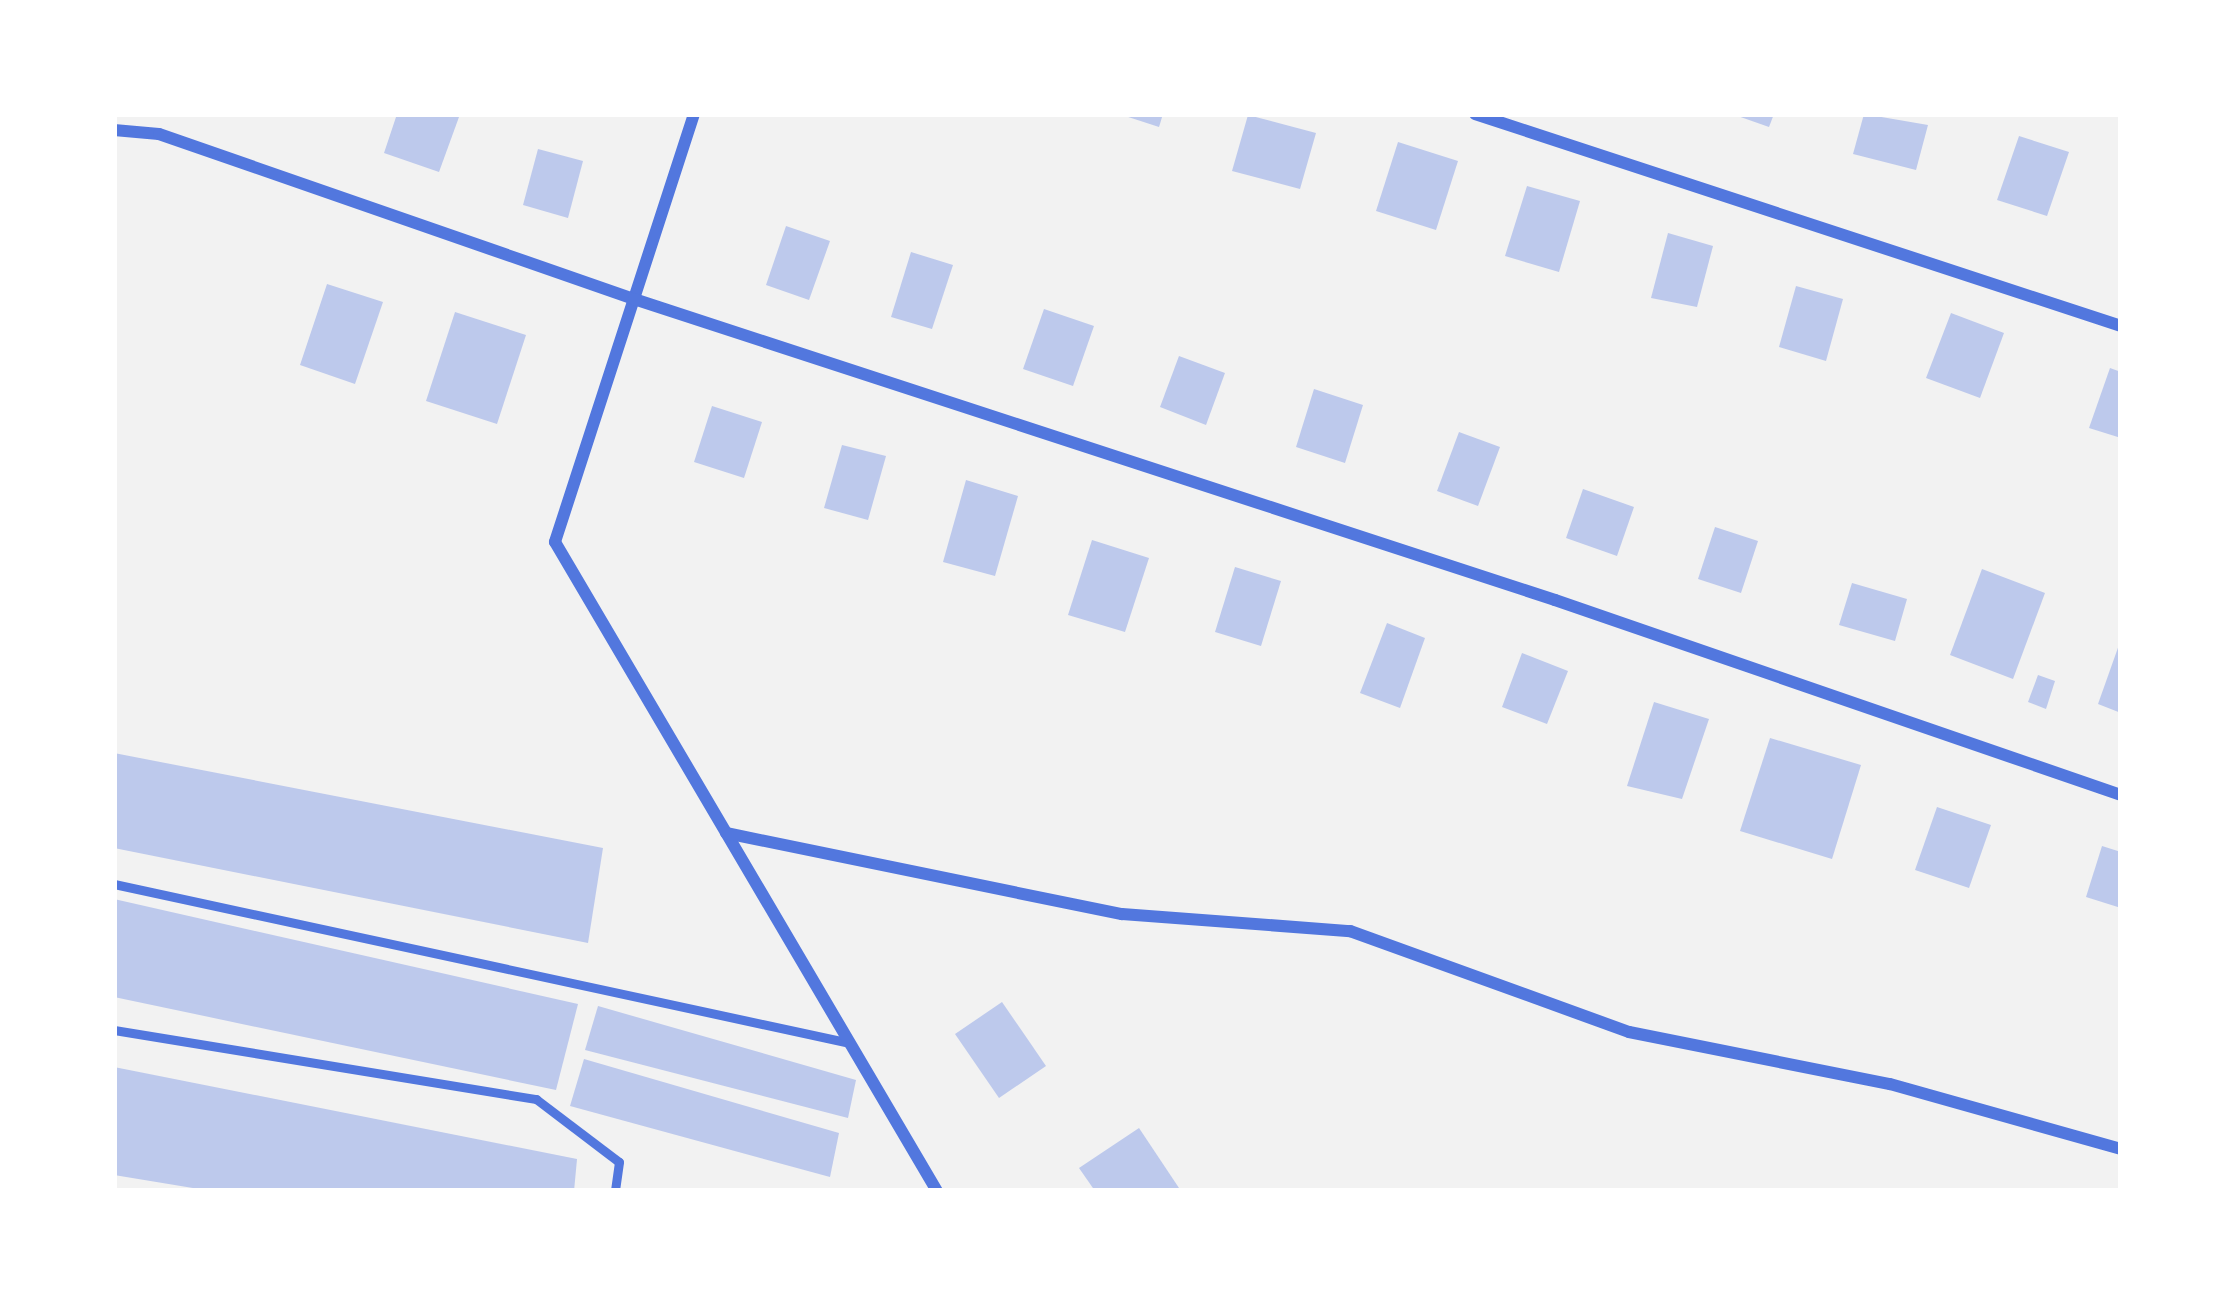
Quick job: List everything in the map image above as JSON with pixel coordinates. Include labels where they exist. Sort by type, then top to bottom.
[{"type":"street","points":[[694,114],[555,542],[937,1191]]},
{"type":"street","points":[[1475,114],[2121,326]]},
{"type":"street","points":[[114,130],[159,134],[634,299],[1556,600],[2121,795]]},
{"type":"street","points":[[726,833],[1123,914],[1350,931],[1629,1032],[1890,1084],[2121,1149]]},
{"type":"lane","points":[[114,884],[850,1043]]},
{"type":"lane","points":[[114,1030],[536,1099],[619,1162],[615,1191]]},
{"type":"building","points":[[397,114],[459,117],[439,172],[384,153]]},
{"type":"building","points":[[1119,114],[1163,114],[1159,127]]},
{"type":"building","points":[[1732,114],[1774,114],[1769,127]]},
{"type":"building","points":[[1864,114],[1928,125],[1916,170],[1853,154]]},
{"type":"building","points":[[1248,115],[1316,133],[1300,189],[1232,171]]},
{"type":"building","points":[[2019,136],[2069,152],[2047,216],[1997,200]]},
{"type":"building","points":[[1398,142],[1458,161],[1436,230],[1376,211]]},
{"type":"building","points":[[538,149],[583,161],[568,218],[523,205]]},
{"type":"building","points":[[1527,186],[1580,201],[1559,272],[1505,256]]},
{"type":"building","points":[[786,226],[830,241],[809,300],[766,285]]},
{"type":"building","points":[[1668,233],[1713,246],[1697,307],[1651,298]]},
{"type":"building","points":[[911,252],[953,265],[932,329],[891,317]]},
{"type":"building","points":[[327,284],[383,302],[355,384],[300,365]]},
{"type":"building","points":[[1796,286],[1843,299],[1826,361],[1779,347]]},
{"type":"building","points":[[1044,309],[1094,326],[1073,386],[1023,369]]},
{"type":"building","points":[[455,312],[526,335],[497,424],[426,401]]},
{"type":"building","points":[[1951,313],[2004,333],[1980,398],[1926,378]]},
{"type":"building","points":[[1179,356],[1225,373],[1206,425],[1160,407]]},
{"type":"building","points":[[2110,368],[2121,372],[2121,438],[2089,428]]},
{"type":"building","points":[[1314,389],[1363,405],[1345,463],[1296,447]]},
{"type":"building","points":[[712,406],[762,422],[744,478],[694,462]]},
{"type":"building","points":[[1459,432],[1500,447],[1478,506],[1437,491]]},
{"type":"building","points":[[842,445],[886,456],[868,520],[824,508]]},
{"type":"building","points":[[966,480],[1018,496],[995,576],[943,562]]},
{"type":"building","points":[[1583,489],[1634,507],[1617,556],[1566,538]]},
{"type":"building","points":[[1715,527],[1758,541],[1741,593],[1698,579]]},
{"type":"building","points":[[1092,540],[1149,558],[1125,632],[1068,615]]},
{"type":"building","points":[[1235,567],[1281,581],[1261,646],[1215,632]]},
{"type":"building","points":[[1982,569],[2045,593],[2013,679],[1950,655]]},
{"type":"building","points":[[1852,583],[1907,599],[1895,641],[1839,625]]},
{"type":"building","points":[[1387,623],[1425,638],[1400,708],[1360,693]]},
{"type":"building","points":[[2121,642],[2121,713],[2098,704]]},
{"type":"building","points":[[1522,653],[1568,671],[1547,724],[1502,707]]},
{"type":"building","points":[[2038,675],[2055,681],[2046,709],[2028,702]]},
{"type":"building","points":[[1654,702],[1709,719],[1682,799],[1627,786]]},
{"type":"building","points":[[1770,738],[1861,765],[1832,859],[1740,831]]},
{"type":"building","points":[[114,753],[603,848],[588,943],[114,848]]},
{"type":"building","points":[[1937,807],[1991,825],[1969,888],[1915,870]]},
{"type":"building","points":[[2102,846],[2121,852],[2121,908],[2086,897]]},
{"type":"building","points":[[114,899],[578,1004],[556,1090],[114,997]]},
{"type":"building","points":[[1002,1002],[1046,1066],[999,1098],[955,1034]]},
{"type":"building","points":[[598,1006],[856,1080],[848,1118],[585,1050]]},
{"type":"building","points":[[584,1059],[839,1133],[830,1177],[570,1106]]},
{"type":"building","points":[[114,1067],[577,1159],[574,1191],[211,1191],[114,1175]]},
{"type":"building","points":[[1139,1128],[1181,1191],[1095,1191],[1079,1168]]}]
